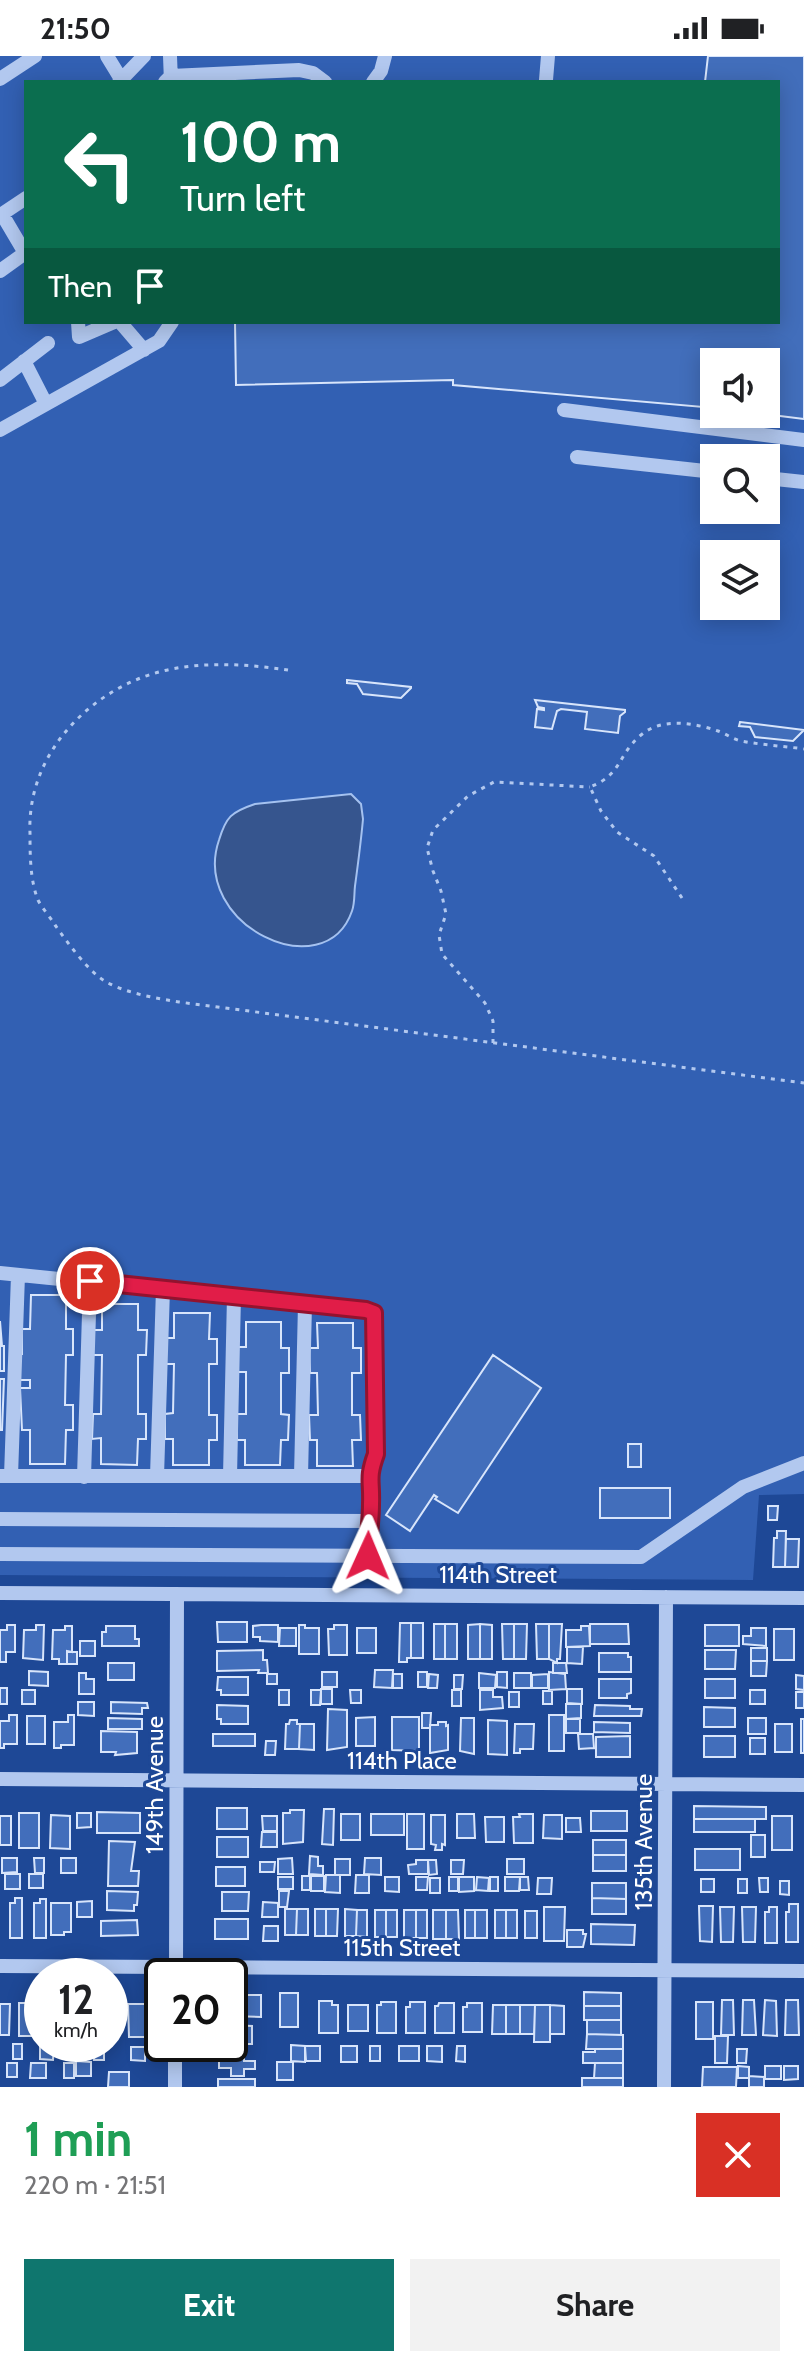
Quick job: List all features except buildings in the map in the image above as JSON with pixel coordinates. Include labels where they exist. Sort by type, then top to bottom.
[{"type":"street","points":[[0,79],[35,56]]},
{"type":"street","points":[[107,56],[119,80]]},
{"type":"street","points":[[121,80],[144,56]]},
{"type":"street","points":[[170,56],[169,80],[299,70],[313,73],[322,80]]},
{"type":"street","points":[[374,80],[385,56]]},
{"type":"street","points":[[546,80],[548,56]]},
{"type":"street","points":[[1,215],[24,194]]},
{"type":"street","points":[[1,215],[24,199]]},
{"type":"street","points":[[1,215],[24,251]]},
{"type":"street","points":[[0,271],[24,254]]},
{"type":"street","points":[[78,324],[79,337],[109,324]]},
{"type":"street","points":[[122,324],[144,350]]},
{"type":"street","points":[[0,430],[159,341],[171,324]]},
{"type":"street","points":[[0,380],[48,343]]},
{"type":"street","points":[[24,361],[46,404]]},
{"type":"street","points":[[564,410],[804,440]]},
{"type":"street","points":[[577,457],[700,470]]},
{"type":"street","points":[[780,479],[804,482]]},
{"type":"street","points":[[0,1273],[374,1313],[376,1454],[368,1476],[371,1507],[368,1556]]},
{"type":"street","points":[[18,1275],[6,1476],[368,1476]]},
{"type":"street","points":[[84,1477],[90,1281]]},
{"type":"street","points":[[157,1476],[163,1289]]},
{"type":"street","points":[[230,1476],[234,1296]]},
{"type":"street","points":[[301,1476],[305,1304]]},
{"type":"street","points":[[0,1554],[641,1557],[743,1487],[804,1463]]},
{"type":"street","points":[[0,1519],[368,1521]]},
{"type":"street","name":"114th Street","points":[[0,1593],[804,1598]]},
{"type":"street","name":"149th Avenue","points":[[176,1958],[177,1594]]},
{"type":"street","name":"135th Avenue","points":[[664,2087],[666,1597]]},
{"type":"street","name":"114th Place","points":[[0,1779],[804,1785]]},
{"type":"street","name":"115th Street","points":[[0,1966],[144,1971]]},
{"type":"street","name":"115th Street","points":[[248,1972],[804,1971]]},
{"type":"street","points":[[175,2062],[175,2087]]},
{"type":"path","points":[[288,670],[217,665],[183,668],[139,679],[106,696],[75,720],[52,748],[35,783],[29,817],[30,857],[38,900],[72,948],[106,982],[145,996],[804,1083]]},
{"type":"path","points":[[493,1043],[493,1021],[485,1003],[442,954],[439,935],[446,914],[427,848],[433,830],[468,796],[494,782],[590,787],[604,782],[617,770],[625,752],[640,735],[657,723],[693,725],[739,741],[804,749]]},
{"type":"path","points":[[590,787],[601,811],[617,832],[654,856],[682,898]]},
{"type":"shaded area","points":[[0,56],[804,56],[804,1494],[759,1495],[753,1580],[0,1575]]},
{"type":"shaded area","points":[[351,794],[361,804],[363,819],[352,911],[337,934],[316,945],[290,945],[264,937],[241,920],[224,898],[215,871],[224,826],[231,816],[255,804]]},
{"type":"route","points":[[90,1281],[374,1313],[376,1454],[368,1476],[371,1507],[368,1556]]}]
